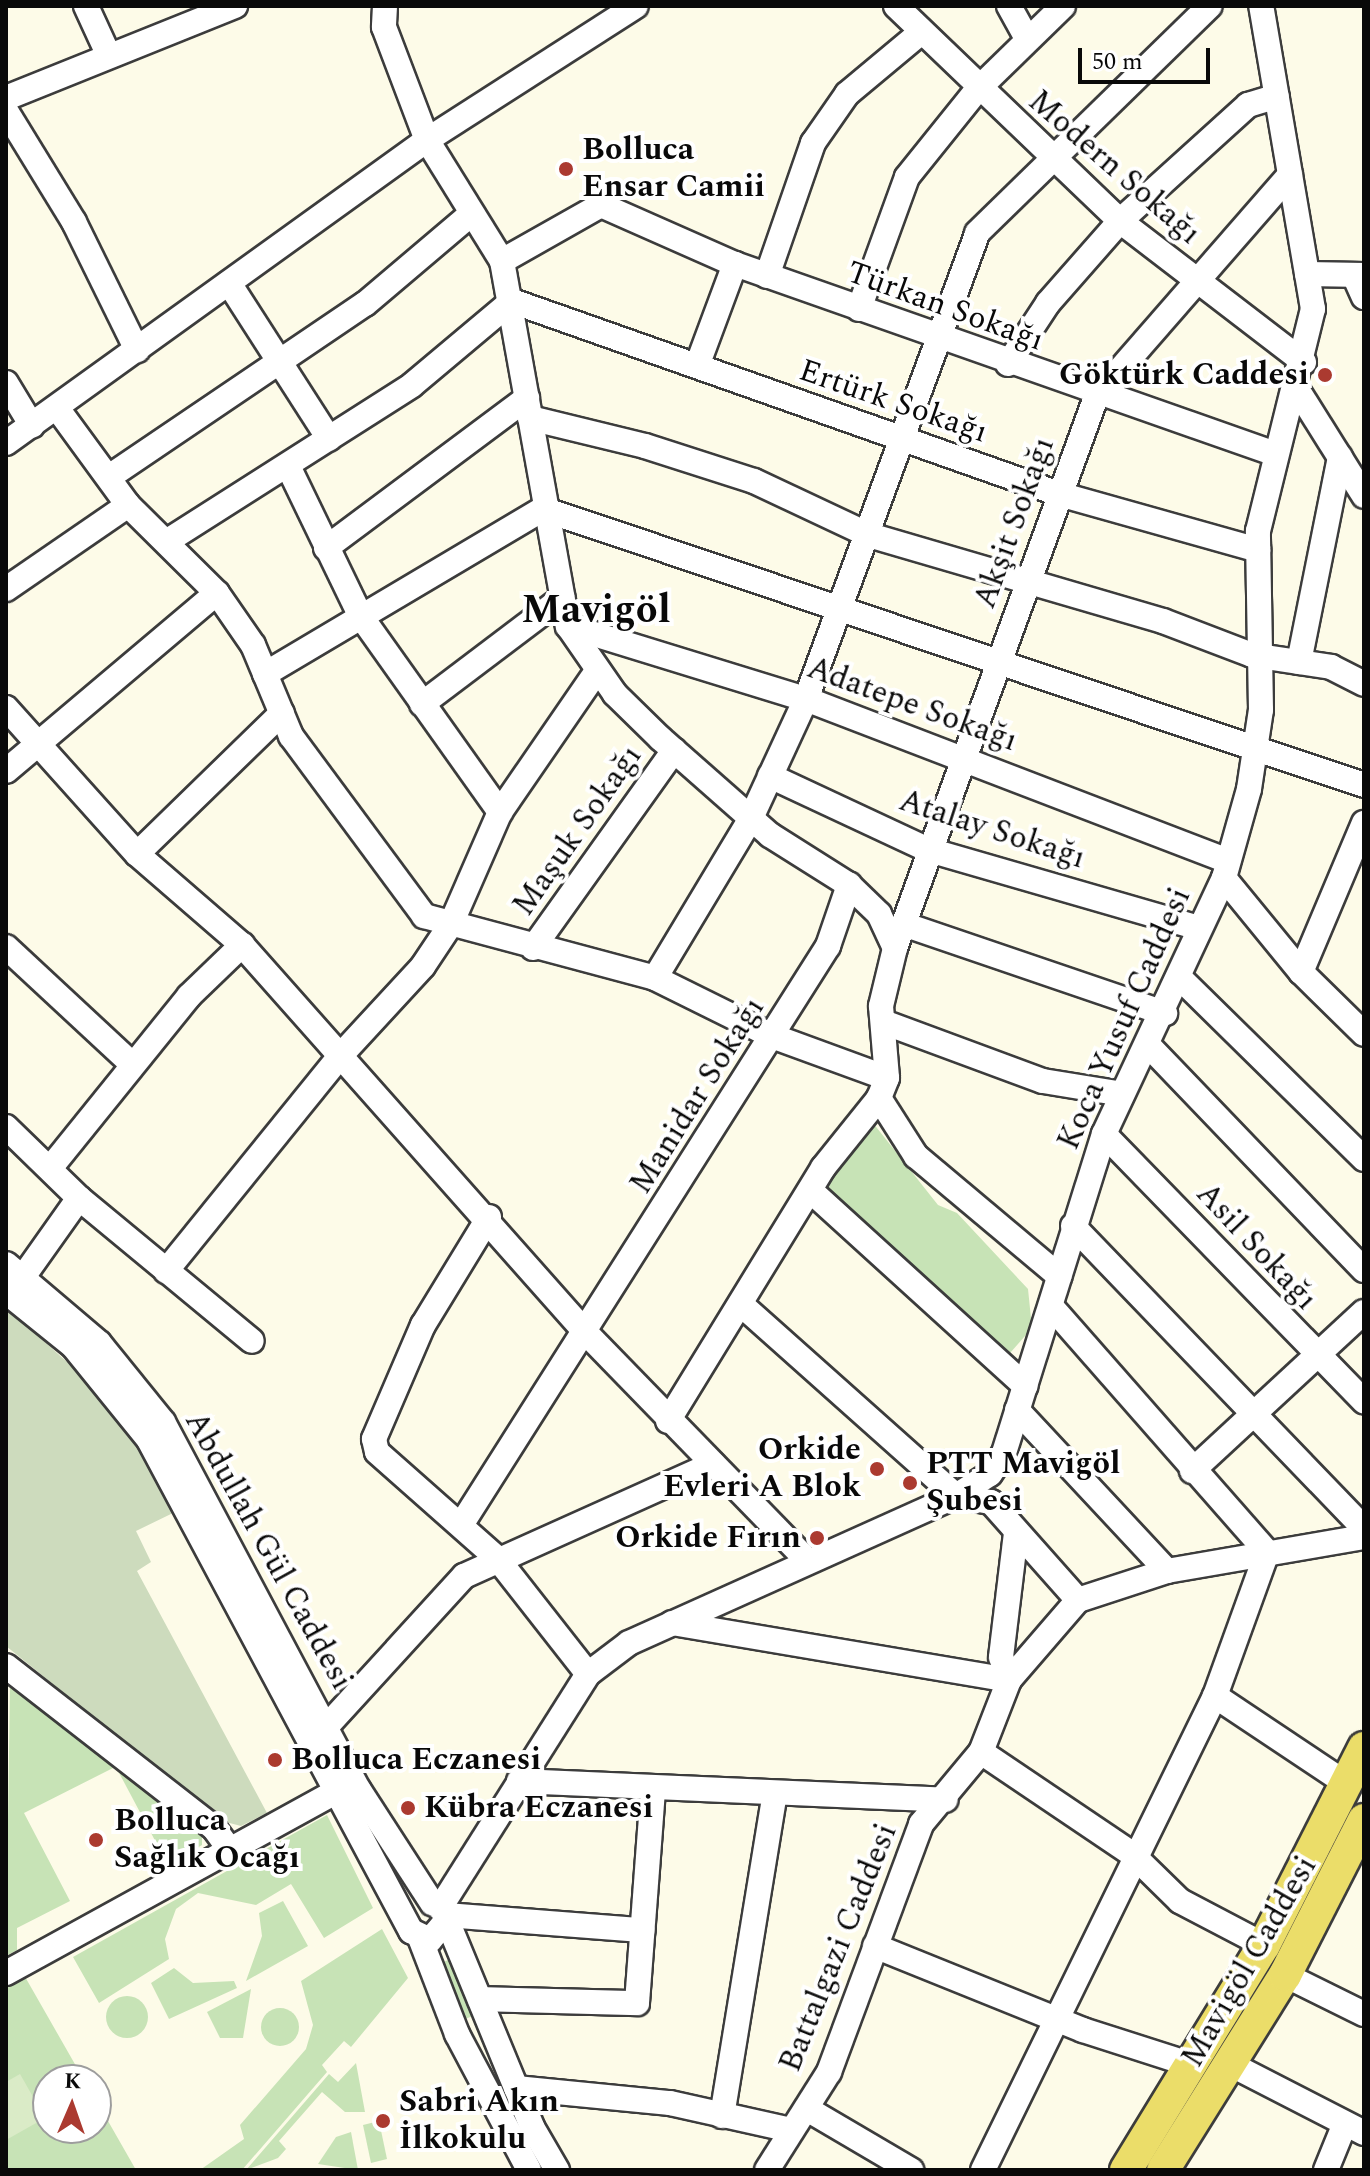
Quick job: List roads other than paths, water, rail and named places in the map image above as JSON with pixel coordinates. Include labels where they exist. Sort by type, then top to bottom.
[{"type":"main road","name":"Mavigöl Caddesi","points":[[1126,2170],[1264,1945],[1364,1748]]},
{"type":"main road","name":"Mavigöl Caddesi","points":[[1163,2170],[1285,1975],[1364,1820]]},
{"type":"street","points":[[6,98],[235,6]]},
{"type":"street","points":[[385,6],[384,27],[427,140],[470,215],[502,261],[512,301],[543,509],[568,626],[597,671],[674,750],[751,818],[849,885],[879,914],[895,948]]},
{"type":"street","points":[[6,443],[427,140],[636,6]]},
{"type":"street","name":"Modern Sokağı","points":[[896,6],[919,34],[977,90],[1120,221],[1304,362]]},
{"type":"street","points":[[1009,6],[1026,37]]},
{"type":"street","points":[[859,309],[907,177],[977,90],[1026,37],[1063,6]]},
{"type":"street","points":[[655,978],[751,818],[806,699],[905,440],[977,233],[1210,6]]},
{"type":"street","name":"Koca Yusuf Caddesi","points":[[990,1474],[1017,1410],[1104,1134],[1122,1094],[1150,1047],[1226,869],[1254,753],[1259,656],[1258,550],[1273,453],[1297,389],[1313,309],[1261,6]]},
{"type":"street","points":[[97,11],[109,56]]},
{"type":"street","points":[[767,276],[813,143],[847,94],[919,34]]},
{"type":"street","points":[[1008,364],[1048,303],[1120,221],[1248,105],[1277,96]]},
{"type":"street","points":[[6,111],[74,222],[137,350]]},
{"type":"street","name":"Akşit Sokağı","points":[[883,1088],[886,1023],[881,1006],[895,948],[999,666],[1024,583],[1096,397],[1192,279],[1290,175]]},
{"type":"street","name":"Türkan Sokağı","points":[[502,261],[601,205],[735,264],[940,340],[1096,397],[1273,453]]},
{"type":"street","points":[[109,477],[282,362],[470,215]]},
{"type":"street","points":[[697,366],[735,264]]},
{"type":"street","points":[[1307,274],[1361,282]]},
{"type":"street","points":[[229,283],[329,439]]},
{"type":"street","points":[[169,540],[412,385],[512,301]]},
{"type":"street","name":"Ertürk Sokağı","points":[[512,301],[1059,494],[1258,550]]},
{"type":"street","points":[[6,383],[32,426]]},
{"type":"street","points":[[1297,389],[1364,496]]},
{"type":"street","points":[[57,408],[128,505],[169,540],[217,593],[265,674],[282,713],[424,916],[533,948],[655,978],[883,1088],[916,1156],[1059,1276]]},
{"type":"street","points":[[528,408],[754,481],[869,535],[1259,656],[1299,662],[1364,684]]},
{"type":"street","points":[[326,548],[528,408]]},
{"type":"street","points":[[1299,662],[1340,457]]},
{"type":"street","points":[[288,466],[360,615],[500,812]]},
{"type":"street","points":[[6,589],[128,505]]},
{"type":"street","points":[[265,674],[543,509],[1254,753],[1364,785]]},
{"type":"street","points":[[6,771],[217,593]]},
{"type":"street","points":[[422,704],[562,598]]},
{"type":"street","name":"Adatepe Sokağı","points":[[568,626],[806,699],[963,758],[1226,869]]},
{"type":"street","points":[[166,1271],[341,1055],[423,966],[451,924],[500,812],[597,671]]},
{"type":"street","points":[[6,708],[37,747],[137,854],[242,945],[489,1217],[587,1334],[668,1421],[806,1559]]},
{"type":"street","points":[[137,854],[282,713]]},
{"type":"street","name":"Maşuk Sokağı","points":[[533,948],[674,750]]},
{"type":"street","name":"Atalay Sokağı","points":[[770,776],[929,850],[1199,928]]},
{"type":"street","points":[[1301,972],[1361,836]]},
{"type":"street","points":[[1226,869],[1301,972],[1364,1034]]},
{"type":"street","name":"Manidar Sokağı","points":[[461,1525],[587,1334],[828,946],[849,885]]},
{"type":"street","points":[[903,924],[1165,1013]]},
{"type":"street","points":[[52,1166],[132,1064],[242,945]]},
{"type":"street","points":[[6,947],[132,1064]]},
{"type":"street","points":[[1180,978],[1364,1159]]},
{"type":"street","points":[[886,1023],[1043,1081],[1122,1094]]},
{"type":"street","points":[[1150,1047],[1364,1270]]},
{"type":"street","points":[[668,1421],[744,1307],[811,1191],[883,1088]]},
{"type":"street","points":[[6,1127],[52,1166],[79,1198],[252,1341]]},
{"type":"street","name":"Asil Sokağı","points":[[1104,1134],[1318,1359],[1364,1401]]},
{"type":"street","points":[[811,1191],[1025,1386]]},
{"type":"street","points":[[12,1278],[79,1198]]},
{"type":"street","points":[[489,1217],[423,1325],[375,1426],[377,1452],[497,1558],[588,1674]]},
{"type":"street","points":[[1073,1226],[1364,1528]]},
{"type":"street","name":"Abdullah Gül Caddesi","points":[[12,1278],[99,1343],[163,1422],[327,1726],[441,1912],[516,2088],[557,2170]]},
{"type":"street","name":"Abdullah Gül Caddesi","points":[[12,1278],[73,1346],[149,1440],[335,1792],[414,1929],[457,2034],[529,2170]]},
{"type":"street","points":[[1051,1306],[1192,1471],[1267,1552]]},
{"type":"street","points":[[744,1307],[956,1496],[991,1502]]},
{"type":"street","points":[[1192,1471],[1258,1416],[1364,1312]]},
{"type":"street","points":[[1017,1410],[1167,1571]]},
{"type":"street","points":[[327,1726],[464,1576],[497,1558],[526,1552],[623,1499],[713,1464]]},
{"type":"street","points":[[414,1929],[435,1938],[441,1912],[519,1781],[588,1674],[672,1623],[806,1559],[956,1496],[990,1474]]},
{"type":"street","points":[[990,1474],[991,1502],[1078,1600],[1167,1571],[1364,1537]]},
{"type":"street","points":[[672,1623],[1009,1680],[1002,1643],[1016,1533]]},
{"type":"street","points":[[983,2170],[1132,1854],[1215,1696],[1267,1552]]},
{"type":"street","name":"Battalgazi Caddesi","points":[[767,2170],[829,2072],[910,1845],[981,1752],[1009,1680],[1078,1600]]},
{"type":"street","points":[[6,1666],[214,1828],[228,1847]]},
{"type":"street","points":[[1215,1696],[1347,1784]]},
{"type":"street","points":[[981,1752],[1132,1854],[1180,1901],[1264,1945]]},
{"type":"street","points":[[519,1781],[653,1791],[946,1800]]},
{"type":"street","points":[[480,1999],[637,2003],[653,1791]]},
{"type":"street","points":[[6,1973],[228,1847],[335,1792]]},
{"type":"street","points":[[722,2116],[775,1794]]},
{"type":"street","points":[[441,1912],[642,1930]]},
{"type":"street","points":[[875,1946],[1055,2018],[1192,2065]]},
{"type":"street","points":[[1285,1975],[1364,2014]]},
{"type":"street","points":[[1230,2064],[1354,2129],[1326,2170]]},
{"type":"street","points":[[516,2088],[559,2088],[791,2130]]},
{"type":"street","points":[[807,2109],[875,2162],[911,2170]]},
{"type":"place","name":"Bolluca Ensar Camii","points":[[566,169]]},
{"type":"place","name":"Göktürk Caddesi","points":[[1325,375]]},
{"type":"place","name":"Orkide Evleri A Blok","points":[[877,1469]]},
{"type":"place","name":"PTT Mavigöl Şubesi","points":[[910,1483]]},
{"type":"place","name":"Orkide Fırın","points":[[817,1538]]},
{"type":"place","name":"Bolluca Eczanesi","points":[[275,1760]]},
{"type":"place","name":"Kübra Eczanesi","points":[[408,1808]]},
{"type":"place","name":"Bolluca Sağlık Ocağı","points":[[96,1840]]},
{"type":"place","name":"Sabri Akın İlkokulu","points":[[383,2121]]},
{"type":"district","name":"Mavigöl","points":[[596,611]]}]
